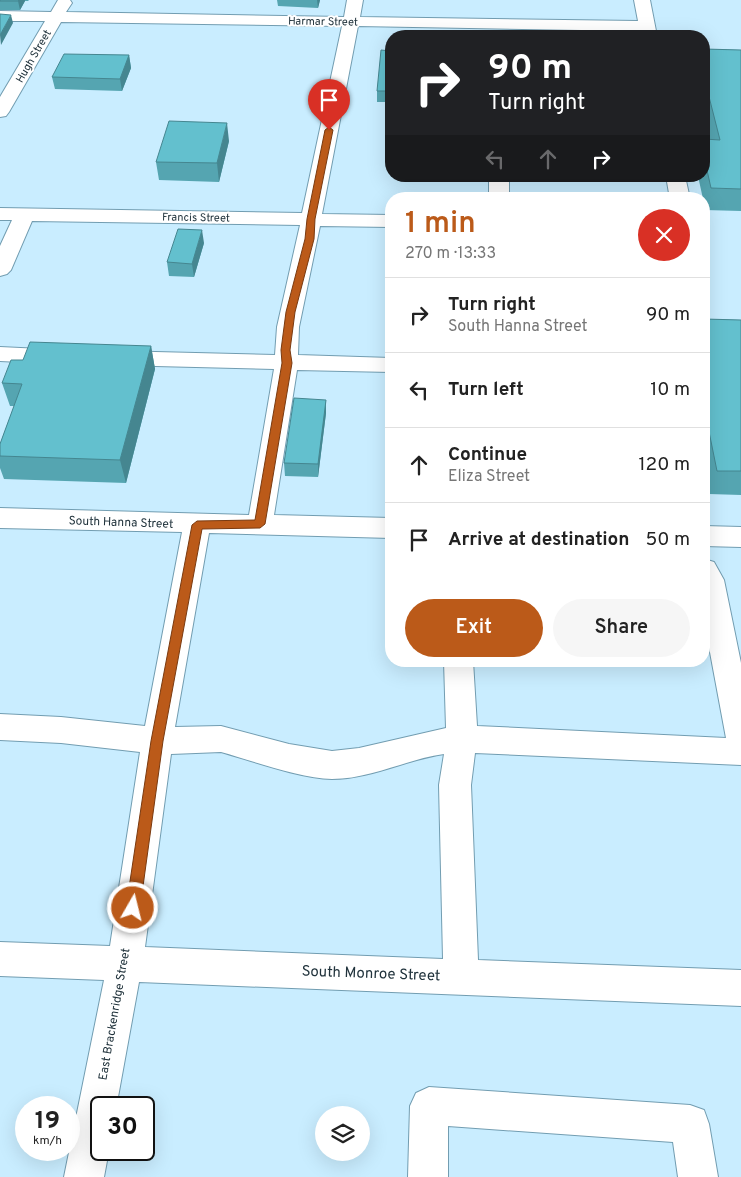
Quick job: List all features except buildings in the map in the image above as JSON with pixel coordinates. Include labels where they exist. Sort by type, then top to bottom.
[{"type":"street","name":"Hugh Street","points":[[0,112],[65,0]]},
{"type":"street","points":[[260,524],[287,363],[286,350],[290,312],[310,239],[311,219],[355,0]]},
{"type":"street","points":[[642,0],[648,30]]},
{"type":"street","name":"Harmar Street","points":[[0,16],[205,13],[351,22],[498,23],[629,30]]},
{"type":"street","name":"Francis Street","points":[[0,214],[385,221]]},
{"type":"street","points":[[0,270],[24,215]]},
{"type":"street","points":[[0,354],[385,365]]},
{"type":"street","name":"South Hanna Street","points":[[0,518],[197,525],[260,524],[385,528]]},
{"type":"street","name":"East Brackenridge Street","points":[[84,1177],[125,963],[157,741],[197,525]]},
{"type":"street","points":[[710,536],[741,537]]},
{"type":"street","points":[[710,580],[741,737]]},
{"type":"street","points":[[458,667],[462,739],[455,785],[462,976]]},
{"type":"street","points":[[0,727],[61,730],[157,741],[221,739],[289,758],[332,765],[359,762],[438,742],[462,739],[741,752]]},
{"type":"street","name":"South Monroe Street","points":[[0,959],[741,988]]},
{"type":"street","points":[[428,1177],[429,1106],[690,1124],[698,1177]]},
{"type":"route","points":[[133,908],[157,741],[197,525],[260,524],[287,363],[286,350],[290,312],[310,239],[311,219],[329,130]]}]
